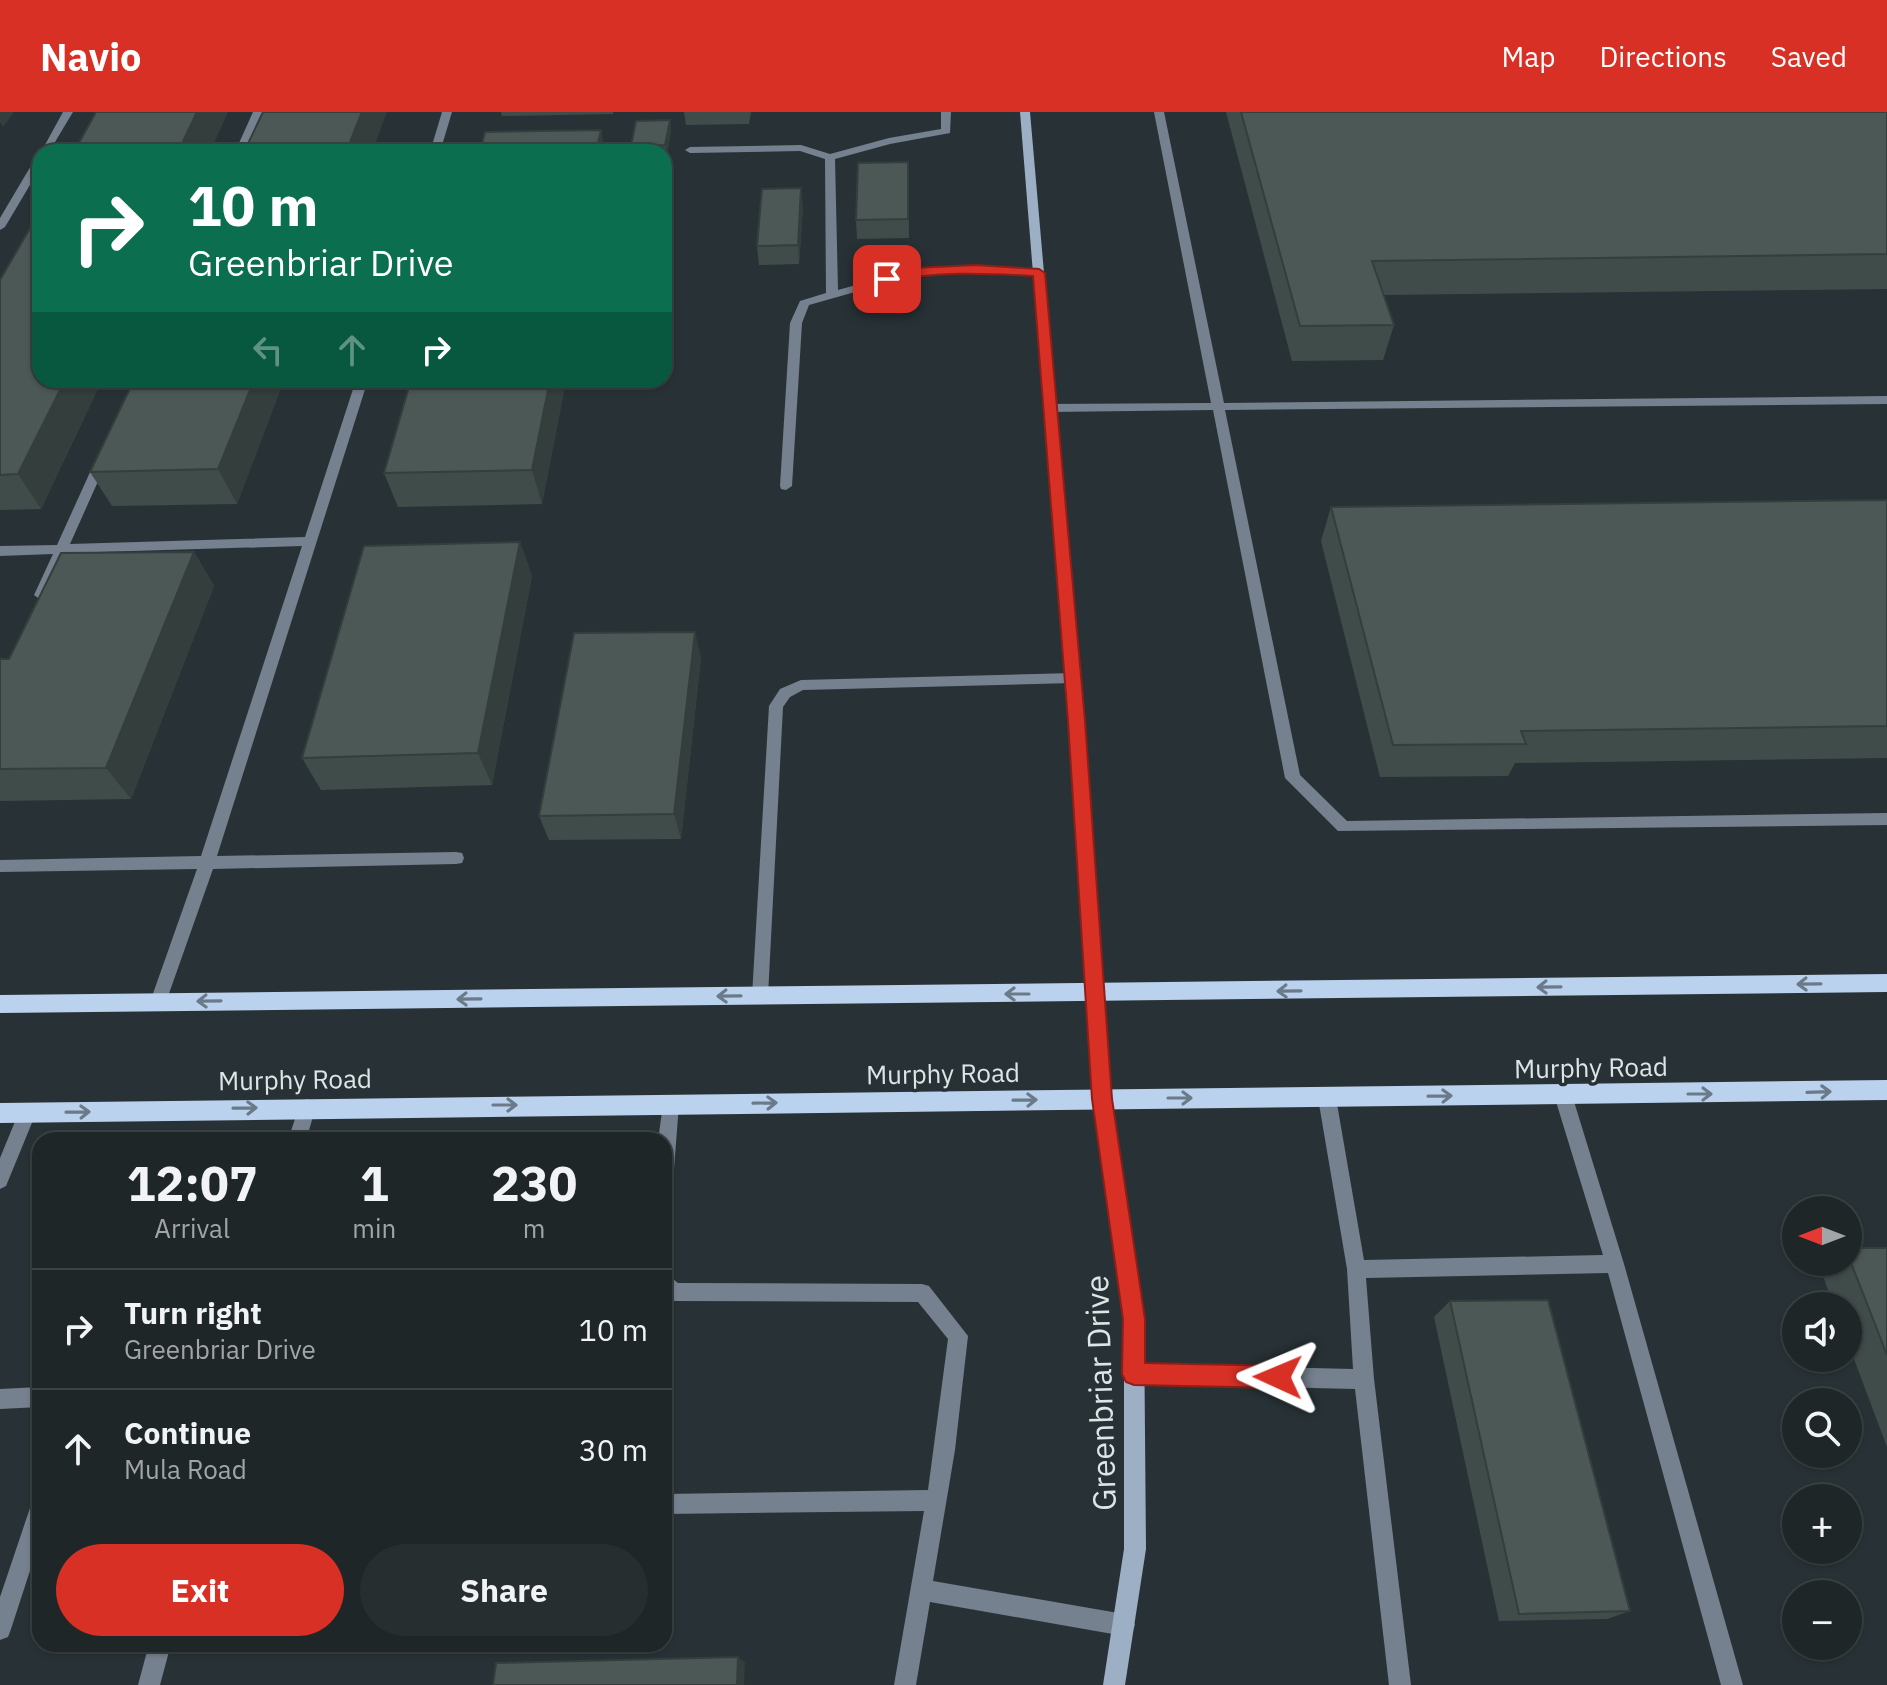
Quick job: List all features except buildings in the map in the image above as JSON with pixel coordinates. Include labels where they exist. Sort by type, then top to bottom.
[{"type":"main road","points":[[0,1004],[1887,983]]},
{"type":"main road","name":"Murphy Road","points":[[0,1113],[1887,1090]]},
{"type":"street","name":"Greenbriar Drive","points":[[1025,112],[1073,678],[1102,1099],[1134,1319],[1135,1549],[1114,1685]]},
{"type":"lane","points":[[49,144],[68,112]]},
{"type":"lane","points":[[244,144],[258,112]]},
{"type":"lane","points":[[437,144],[447,112]]},
{"type":"lane","points":[[690,150],[801,148],[830,157],[889,141],[946,131],[946,112]]},
{"type":"lane","points":[[1159,112],[1293,778],[1343,827],[1887,819]]},
{"type":"lane","points":[[830,157],[832,293]]},
{"type":"lane","points":[[0,227],[32,173]]},
{"type":"lane","points":[[786,486],[796,323],[804,303],[914,272],[976,269],[1039,273]]},
{"type":"lane","points":[[158,1002],[207,863],[359,388]]},
{"type":"lane","points":[[1050,408],[1887,400]]},
{"type":"lane","points":[[37,604],[106,451]]},
{"type":"lane","points":[[0,551],[310,541]]},
{"type":"lane","points":[[760,996],[776,706],[785,693],[801,685],[1073,678]]},
{"type":"lane","points":[[0,866],[456,858]]},
{"type":"lane","points":[[1563,1095],[1615,1264],[1732,1685]]},
{"type":"lane","points":[[1327,1098],[1356,1269],[1364,1379],[1400,1685]]},
{"type":"lane","points":[[668,1132],[670,1104]]},
{"type":"lane","points":[[299,1132],[307,1107]]},
{"type":"lane","points":[[0,1180],[27,1113]]},
{"type":"lane","points":[[1356,1269],[1615,1264]]},
{"type":"lane","points":[[672,1290],[922,1293],[958,1336],[937,1500],[905,1685]]},
{"type":"lane","points":[[1134,1374],[1364,1379]]},
{"type":"lane","points":[[0,1399],[32,1397]]},
{"type":"lane","points":[[672,1504],[937,1500]]},
{"type":"lane","points":[[0,1629],[32,1532]]},
{"type":"lane","points":[[922,1590],[1124,1625]]},
{"type":"lane","points":[[149,1685],[158,1652]]},
{"type":"route","points":[[887,279],[914,272],[976,269],[1039,273],[1076,721],[1102,1099],[1134,1319],[1134,1374],[1278,1377]]}]
